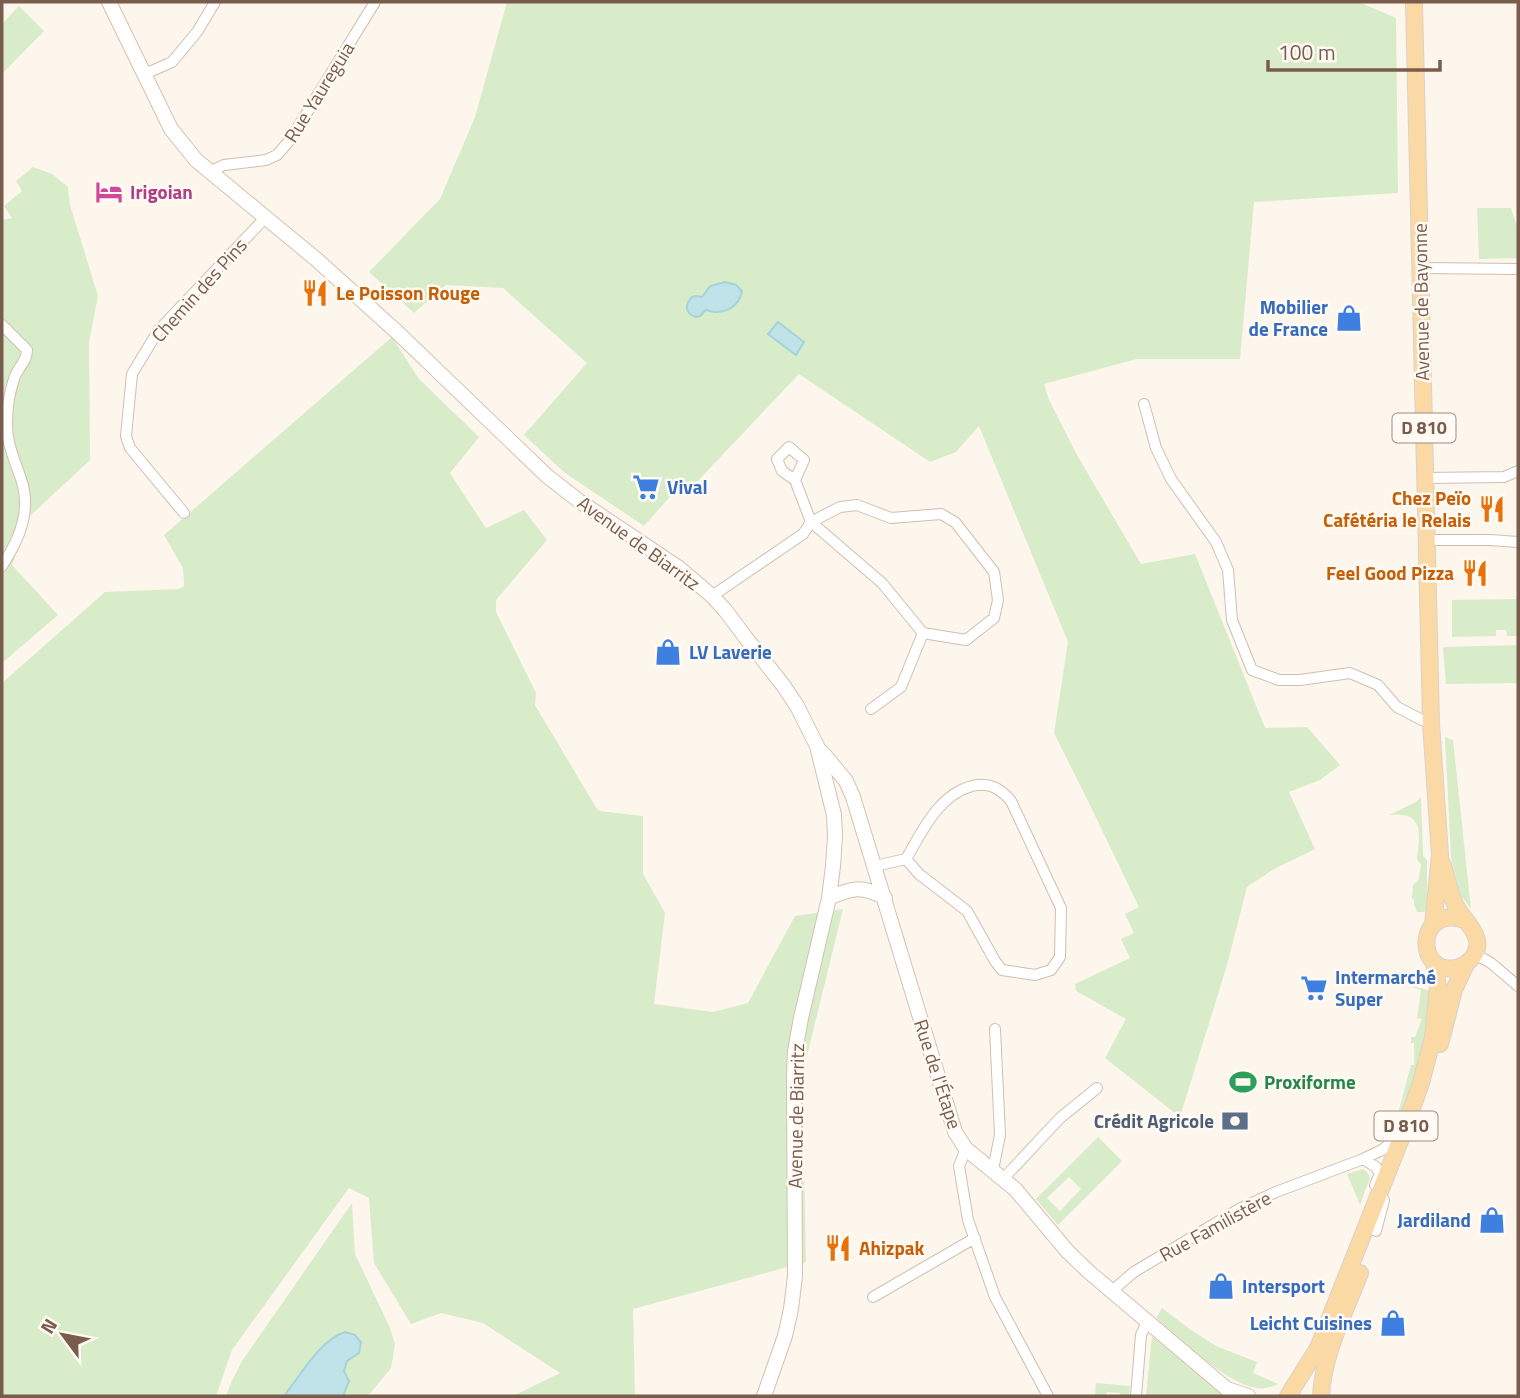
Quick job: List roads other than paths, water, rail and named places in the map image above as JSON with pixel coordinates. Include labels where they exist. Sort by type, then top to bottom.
[{"type":"main road","name":"Avenue de Biarritz","points":[[110,2],[171,129],[191,155],[317,260],[397,332],[547,476],[678,568],[712,596],[783,685],[817,746],[834,815],[834,866],[795,1051],[795,1276],[791,1309],[785,1336],[764,1396]]},
{"type":"main road","name":"Avenue de Bayonne","points":[[1415,2],[1431,723],[1440,855]]},
{"type":"main road","name":"Rue de l'Étape","points":[[817,746],[846,781],[853,797],[955,1132],[967,1149],[1015,1189],[1068,1252],[1089,1272],[1230,1393]]},
{"type":"main road","name":"D 810","points":[[1440,855],[1452,897],[1464,920]]},
{"type":"main road","name":"D 810","points":[[1433,925],[1440,855]]},
{"type":"main road","points":[[829,898],[860,888],[885,898]]},
{"type":"main road","points":[[1321,1396],[1322,1379],[1334,1339],[1428,1093],[1454,990],[1471,959],[1478,941],[1469,923],[1456,917],[1448,917],[1433,925],[1427,934],[1426,944],[1428,954],[1434,962],[1450,969],[1458,968],[1471,959]]},
{"type":"main road","name":"D 810","points":[[1288,1396],[1318,1348],[1352,1265],[1388,1152],[1405,1131],[1433,1037],[1438,987],[1434,962]]},
{"type":"main road","points":[[1288,1396],[1295,1396],[1313,1372],[1326,1346],[1346,1295],[1344,1283]]},
{"type":"main road","points":[[1230,1393],[1248,1396]]},
{"type":"street","points":[[145,74],[172,62],[178,56],[197,32],[215,2]]},
{"type":"street","name":"Rue Yaureguia","points":[[209,172],[224,165],[266,160],[277,155],[298,129],[375,2]]},
{"type":"street","name":"Chemin des Pins","points":[[184,513],[130,448],[127,436],[132,374],[158,331],[265,218]]},
{"type":"street","points":[[1421,268],[1518,269]]},
{"type":"street","points":[[2,325],[27,350],[27,357],[15,376],[6,422],[12,455],[22,483],[26,512],[15,547],[2,566]]},
{"type":"street","points":[[1144,404],[1156,448],[1171,479],[1216,542],[1228,570],[1233,620],[1252,670],[1279,680],[1350,673],[1378,685],[1397,707],[1431,723]]},
{"type":"street","points":[[1426,478],[1504,477],[1518,471]]},
{"type":"street","points":[[712,596],[803,534],[811,522],[840,506],[857,505],[891,518],[941,514],[955,522],[994,572],[998,600],[994,618],[966,640],[923,633],[882,583],[811,522],[795,480]]},
{"type":"street","points":[[1426,540],[1518,542]]},
{"type":"street","points":[[871,709],[901,687],[923,633]]},
{"type":"street","points":[[875,866],[906,859],[938,809],[959,791],[982,784],[1002,791],[1011,801],[1061,908],[1060,957],[1051,970],[1035,975],[1002,970],[967,911],[919,874],[906,859]]},
{"type":"street","points":[[1471,959],[1491,963],[1518,986]]},
{"type":"street","points":[[995,1028],[1000,1135],[998,1175]]},
{"type":"street","points":[[998,1175],[1097,1088]]},
{"type":"street","points":[[967,1149],[959,1166],[968,1220],[995,1297],[1048,1396]]},
{"type":"street","points":[[1376,1231],[1382,1204],[1399,1158],[1388,1152]]},
{"type":"street","name":"Rue Familistère","points":[[1113,1290],[1154,1259],[1241,1208],[1276,1192],[1388,1152]]},
{"type":"street","points":[[1352,1265],[1360,1224],[1380,1174],[1376,1167],[1363,1159]]},
{"type":"street","points":[[873,1297],[975,1238]]},
{"type":"street","points":[[1136,1396],[1141,1335],[1147,1322]]},
{"type":"water","points":[[725,282],[736,285],[742,291],[734,306],[718,312],[706,310],[696,317],[689,313],[687,306],[692,297],[702,297],[710,286]]},
{"type":"water","points":[[778,322],[804,342],[796,355],[768,334]]},
{"type":"water","points":[[345,1332],[355,1335],[361,1342],[359,1353],[347,1361],[344,1371],[349,1381],[343,1396],[284,1396],[319,1350]]},
{"type":"place","name":"Irigoian","points":[[109,192]]},
{"type":"place","name":"Le Poisson Rouge","points":[[315,293]]},
{"type":"place","name":"Mobilier de France","points":[[1349,318]]},
{"type":"place","name":"Vival","points":[[646,487]]},
{"type":"place","name":"Chez Peïo Cafétéria le Relais","points":[[1492,509]]},
{"type":"place","name":"Feel Good Pizza","points":[[1475,573]]},
{"type":"place","name":"LV Laverie","points":[[668,652]]},
{"type":"place","name":"Intermarché Super","points":[[1314,988]]},
{"type":"place","name":"Proxiforme","points":[[1243,1082]]},
{"type":"place","name":"Crédit Agricole","points":[[1235,1121]]},
{"type":"place","name":"Jardiland","points":[[1492,1220]]},
{"type":"place","name":"Ahizpak","points":[[838,1248]]},
{"type":"place","name":"Intersport","points":[[1221,1286]]},
{"type":"place","name":"Leicht Cuisines","points":[[1393,1323]]}]
